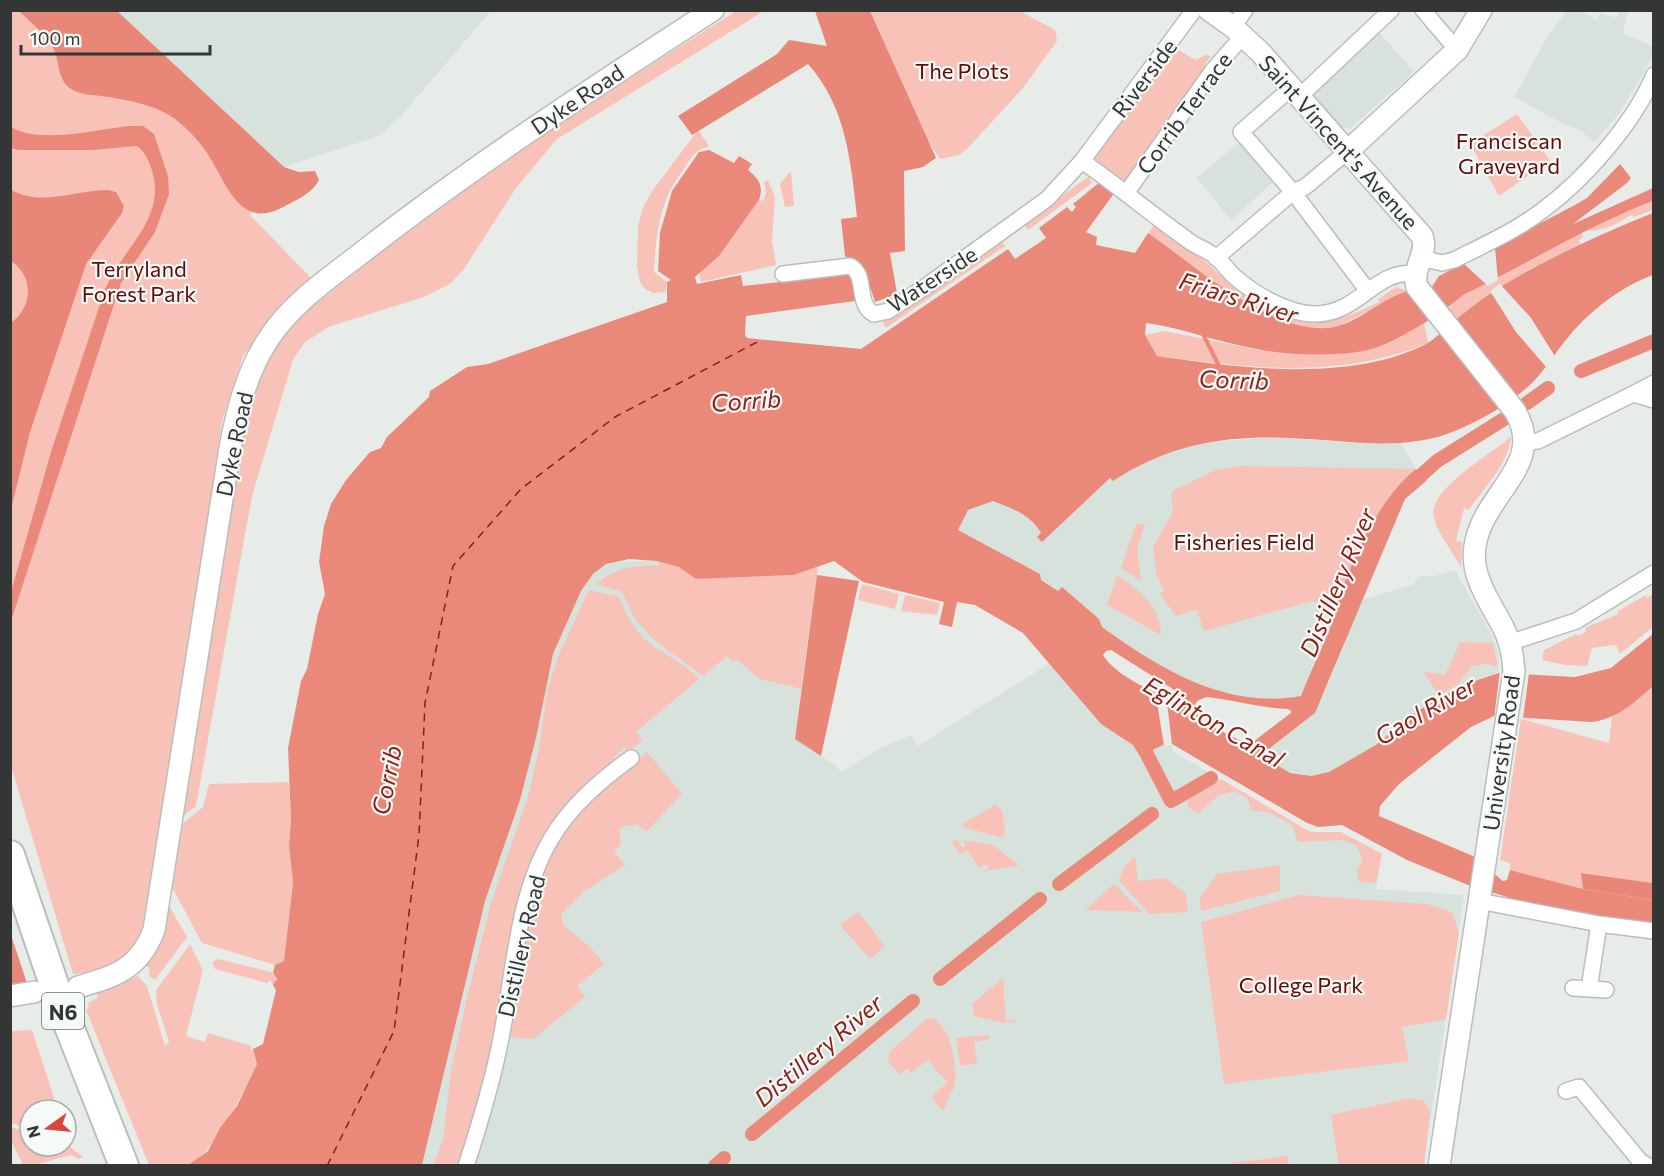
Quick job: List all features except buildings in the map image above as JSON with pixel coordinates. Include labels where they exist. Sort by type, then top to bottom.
[{"type":"highway","name":"N6","points":[[10,855],[63,1011],[124,1166]]},
{"type":"main road","name":"Dyke Road","points":[[78,987],[108,978],[135,963],[148,946],[154,930],[230,448],[249,378],[269,337],[299,305],[446,189],[591,88],[713,10]]},
{"type":"main road","name":"Saint Vincent's Avenue","points":[[1209,10],[1240,25],[1295,93],[1349,150],[1422,236],[1425,246],[1418,273]]},
{"type":"main road","points":[[1349,150],[1456,50],[1481,10]]},
{"type":"main road","points":[[1418,273],[1509,403],[1521,422],[1526,442]]},
{"type":"main road","name":"University Road","points":[[1439,1166],[1514,671],[1509,643],[1480,584],[1474,558],[1475,546],[1485,513],[1520,466],[1526,442]]},
{"type":"main road","points":[[10,996],[34,992]]},
{"type":"street","name":"Riverside","points":[[1094,145],[1194,10]]},
{"type":"street","points":[[1368,291],[1293,192],[1241,132],[1295,93],[1391,10]]},
{"type":"street","points":[[1423,10],[1456,50]]},
{"type":"street","name":"Corrib Terrace","points":[[1127,192],[1213,70],[1240,25]]},
{"type":"street","points":[[1082,161],[1127,192],[1187,240],[1216,258],[1235,278],[1304,314],[1320,314],[1345,308],[1368,291],[1403,272],[1418,273],[1454,260],[1543,211],[1594,162],[1634,112],[1653,75]]},
{"type":"street","name":"Waterside","points":[[783,274],[850,266],[854,268],[859,277],[863,302],[871,312],[888,311],[1018,222],[1047,199],[1094,145]]},
{"type":"street","points":[[1216,258],[1293,192],[1305,187],[1349,150]]},
{"type":"street","points":[[1526,442],[1538,441],[1653,383]]},
{"type":"street","points":[[1633,394],[1653,399]]},
{"type":"street","points":[[1509,643],[1576,621],[1653,573]]},
{"type":"street","name":"Distillery Road","points":[[466,1166],[492,1080],[532,882],[551,839],[571,812],[591,790],[630,758]]},
{"type":"street","points":[[1480,895],[1599,924],[1653,931]]},
{"type":"street","points":[[1589,989],[1599,924]]},
{"type":"street","points":[[1573,988],[1606,990]]},
{"type":"street","points":[[1566,1091],[1579,1088],[1641,1161],[1648,1166]]},
{"type":"shaded area","points":[[19,11],[117,11],[284,167],[299,172],[315,171],[319,180],[305,195],[271,212],[258,213],[247,210],[230,193],[202,146],[175,119],[140,103],[81,93],[69,88],[60,74],[52,46]]},
{"type":"shaded area","points":[[117,11],[491,11],[400,117],[379,136],[284,167]]},
{"type":"shaded area","points":[[815,11],[870,11],[936,158],[923,167],[904,171],[905,251],[890,253],[897,294],[875,302],[864,268],[845,256],[841,219],[857,217],[849,155],[839,116],[831,98],[821,80],[808,64],[692,135],[678,116],[777,54],[789,40],[827,46]]},
{"type":"shaded area","points":[[1567,11],[1582,11],[1597,21],[1600,13],[1617,18],[1619,11],[1628,11],[1623,33],[1653,47],[1653,57],[1619,114],[1594,142],[1580,130],[1514,97],[1549,34]]},
{"type":"shaded area","points":[[1378,31],[1414,72],[1351,128],[1342,128],[1310,93]]},
{"type":"shaded area","points":[[1238,143],[1273,182],[1231,220],[1197,178]]},
{"type":"shaded area","points":[[11,190],[23,195],[47,197],[108,190],[116,192],[124,206],[122,213],[86,264],[30,432],[11,509],[11,323],[24,309],[28,292],[24,275],[11,261]]},
{"type":"shaded area","points":[[1279,437],[1353,443],[1401,443],[1416,469],[1397,484],[1342,606],[1414,584],[1418,577],[1426,575],[1431,577],[1455,570],[1490,632],[1498,651],[1499,673],[1447,693],[1414,713],[1376,745],[1357,757],[1329,772],[1311,776],[1290,773],[1261,755],[1305,722],[1325,692],[1346,640],[1313,664],[1301,696],[1285,699],[1249,697],[1214,690],[1164,669],[1173,751],[1302,828],[1318,833],[1341,832],[1382,854],[1376,889],[1464,895],[1424,1165],[422,1166],[485,901],[520,800],[536,738],[553,654],[581,591],[593,574],[606,564],[617,561],[657,561],[668,579],[760,679],[801,689],[796,739],[836,766],[841,772],[877,750],[911,735],[918,746],[1050,663],[1101,724],[1133,745],[1140,756],[1163,745],[1153,664],[1102,627],[1062,587],[1059,591],[1041,580],[1040,574],[958,530],[968,510],[993,501],[1024,514],[1035,522],[1041,533],[1111,478],[1113,481],[1135,466],[1171,450],[1207,442]]},
{"type":"shaded area","points":[[817,575],[859,581],[821,756],[795,739]]},
{"type":"shaded area","points":[[1581,873],[1653,883],[1653,900],[1583,889]]},
{"type":"shaded area","points":[[10,932],[27,983],[10,987]]},
{"type":"green space","name":"Terryland Forest Park","points":[[11,11],[117,11],[284,167],[250,215],[311,278],[286,300],[243,356],[222,421],[153,895],[135,953],[96,972],[73,974],[11,766]]},
{"type":"green space","points":[[736,11],[764,11],[557,139],[516,188],[464,269],[450,284],[424,297],[328,327],[304,343],[293,360],[252,496],[196,806],[183,816],[239,445],[259,376],[274,344],[297,319],[444,202],[512,153]]},
{"type":"green space","name":"The Plots","points":[[870,11],[1020,11],[1055,30],[1057,41],[1023,88],[967,149],[959,155],[940,159],[927,140]]},
{"type":"green space","points":[[1174,47],[1195,60],[1206,55],[1211,56],[1204,65],[1206,67],[1123,185],[1090,159]]},
{"type":"green space","name":"Franciscan Graveyard","points":[[1517,114],[1550,160],[1499,196],[1470,144]]},
{"type":"green space","points":[[698,130],[709,146],[691,158],[675,182],[664,206],[656,244],[654,272],[667,282],[665,292],[653,293],[645,289],[640,282],[637,266],[638,226],[643,207]]},
{"type":"green space","points":[[791,171],[794,206],[785,207],[780,184]]},
{"type":"green space","points":[[1089,176],[1092,183],[1028,230],[1024,224]]},
{"type":"green space","points":[[768,180],[775,197],[772,242],[776,265],[701,282],[699,273],[719,256],[759,200],[763,201],[766,193],[764,182]]},
{"type":"green space","points":[[1653,201],[1653,210],[1634,217],[1630,215],[1604,228],[1587,230],[1617,215]]},
{"type":"green space","points":[[1155,224],[1189,248],[1234,288],[1271,311],[1288,318],[1322,321],[1339,318],[1379,302],[1378,299],[1396,287],[1407,291],[1339,326],[1314,327],[1289,322],[1263,312],[1213,281],[1148,233]]},
{"type":"green space","points":[[1581,233],[1583,237],[1579,240],[1581,246],[1533,270],[1455,320],[1447,309],[1463,295]]},
{"type":"green space","points":[[1001,240],[1005,246],[886,328],[883,322]]},
{"type":"green space","points":[[1424,322],[1428,343],[1394,355],[1327,367],[1260,367],[1157,356],[1145,335],[1165,331],[1259,350],[1407,331]]},
{"type":"green space","points":[[1511,436],[1501,466],[1469,510],[1464,508],[1456,541],[1462,542],[1461,567],[1436,524],[1434,507],[1450,484]]},
{"type":"green space","name":"Fisheries Field","points":[[1241,466],[1416,469],[1389,498],[1368,532],[1336,607],[1313,601],[1204,631],[1197,610],[1176,616],[1160,594],[1164,591],[1156,573],[1153,547],[1173,512],[1171,494],[1174,490],[1216,470]]},
{"type":"green space","points":[[1136,524],[1145,524],[1137,549],[1141,581],[1121,568]]},
{"type":"green space","points":[[657,561],[679,567],[696,579],[794,575],[818,567],[801,689],[760,679],[737,660],[733,662],[727,656],[703,676],[654,640],[635,619],[622,592],[597,584],[610,574],[626,568],[660,566]]},
{"type":"green space","points":[[1117,575],[1141,593],[1153,607],[1161,635],[1107,605]]},
{"type":"green space","points":[[862,584],[899,594],[895,609],[858,600]]},
{"type":"green space","points":[[589,590],[619,597],[629,618],[642,636],[653,646],[689,669],[699,679],[636,732],[642,740],[628,752],[625,747],[613,758],[621,758],[552,829],[486,1079],[460,1165],[433,1166],[443,1140],[451,1070],[468,994],[491,903],[528,797],[539,749],[547,692],[559,654]]},
{"type":"green space","points":[[1653,594],[1653,627],[1620,654],[1616,645],[1592,648],[1587,666],[1565,665],[1542,660],[1544,650],[1576,634],[1578,636],[1586,632],[1585,628],[1618,614],[1618,611],[1646,595],[1647,598]]},
{"type":"green space","points":[[905,595],[940,603],[937,615],[901,611]]},
{"type":"green space","points":[[1460,642],[1493,643],[1498,667],[1487,664],[1473,666],[1457,685],[1439,696],[1424,672],[1445,675]]},
{"type":"green space","points":[[1653,686],[1653,883],[1582,873],[1583,889],[1510,870],[1510,863],[1500,860],[1521,719],[1609,743],[1612,717]]},
{"type":"green space","points":[[647,752],[682,794],[647,831],[636,824],[619,828],[621,845],[614,851],[625,865],[583,892],[561,914],[563,925],[590,947],[604,964],[577,986],[585,997],[533,1039],[507,1037],[528,919],[547,862],[561,836],[578,812]]},
{"type":"green space","points":[[1221,779],[1310,832],[1341,832],[1382,854],[1376,883],[1359,882],[1357,870],[1363,860],[1356,845],[1342,840],[1298,842],[1292,825],[1270,813],[1251,810],[1248,799],[1235,791],[1219,795],[1198,813],[1188,807],[1187,800]]},
{"type":"green space","points":[[289,782],[291,819],[289,846],[293,882],[284,961],[275,965],[202,943],[171,885],[181,825],[203,807],[209,784]]},
{"type":"green space","points":[[995,805],[1001,809],[1005,827],[1003,838],[963,827],[964,823]]},
{"type":"green space","points":[[957,840],[962,848],[966,846],[963,840],[993,845],[1019,865],[982,872],[989,868],[986,865],[979,867],[967,851],[960,854],[952,842]]},
{"type":"green space","points":[[1135,856],[1138,881],[1165,878],[1186,893],[1188,912],[1149,914],[1119,880],[1123,868]]},
{"type":"green space","points":[[1280,865],[1280,891],[1201,911],[1200,898],[1217,874]]},
{"type":"green space","points":[[1114,884],[1142,912],[1085,910]]},
{"type":"green space","name":"College Park","points":[[1299,895],[1427,904],[1452,912],[1459,933],[1446,1019],[1402,1027],[1409,1061],[1224,1084],[1201,922]]},
{"type":"green space","points":[[168,904],[187,937],[155,980],[149,976],[150,968],[145,965],[155,952]]},
{"type":"green space","points":[[858,912],[885,946],[870,959],[840,925]]},
{"type":"green space","points":[[190,944],[203,970],[186,1036],[205,1042],[208,1033],[252,1046],[250,1050],[253,1049],[257,1064],[217,1137],[196,1160],[183,1166],[149,1165],[86,1010],[89,1008],[88,1003],[97,998],[97,991],[138,976],[147,986],[165,1046],[169,1042],[157,1004],[156,990]]},
{"type":"green space","points":[[218,959],[275,973],[276,982],[273,985],[270,980],[267,983],[215,969],[212,962]]},
{"type":"green space","points":[[1003,978],[1006,1021],[1014,1020],[1015,1022],[1004,1023],[974,1016],[972,1004]]},
{"type":"green space","points":[[933,1018],[948,1038],[955,1066],[954,1086],[945,1105],[948,1106],[942,1110],[931,1097],[947,1083],[928,1060],[911,1073],[907,1068],[899,1075],[888,1061],[889,1053],[894,1048],[926,1019]]},
{"type":"green space","points":[[32,1030],[54,1098],[18,1098],[18,1125],[11,1123],[10,1031]]},
{"type":"green space","points":[[989,1035],[990,1039],[974,1042],[977,1063],[960,1066],[956,1038]]},
{"type":"green space","points":[[1410,1098],[1423,1100],[1430,1111],[1424,1165],[1339,1165],[1331,1115]]},
{"type":"green space","points":[[11,1127],[18,1129],[18,1155],[11,1141]]},
{"type":"green space","points":[[1287,1156],[1289,1165],[1234,1165],[1233,1163]]},
{"type":"green space","points":[[20,1158],[60,1158],[41,1163],[23,1165]]},
{"type":"water","points":[[143,126],[154,134],[168,176],[169,194],[155,232],[121,283],[11,621],[11,592],[51,452],[104,292],[147,221],[153,207],[155,191],[149,162],[137,146],[92,150],[18,150],[11,148],[11,127],[36,135],[51,135],[84,133]]},
{"type":"water","points":[[709,150],[734,163],[739,156],[752,164],[748,170],[758,180],[761,191],[759,200],[719,256],[695,277],[697,284],[741,275],[743,286],[851,274],[855,301],[746,316],[745,335],[747,338],[861,349],[1008,249],[1015,259],[1046,238],[1039,228],[1067,207],[1072,212],[1076,207],[1073,204],[1100,182],[1115,192],[1086,232],[1097,237],[1096,245],[1135,253],[1148,233],[1238,298],[1290,323],[1315,328],[1347,323],[1399,294],[1431,288],[1439,276],[1587,198],[1620,164],[1631,178],[1573,224],[1653,188],[1653,201],[1581,234],[1463,295],[1418,327],[1368,350],[1327,354],[1269,351],[1146,323],[1145,335],[1157,356],[1258,368],[1329,368],[1363,364],[1396,356],[1426,344],[1502,286],[1576,246],[1653,213],[1653,275],[1619,292],[1597,308],[1570,335],[1530,385],[1500,408],[1467,426],[1444,435],[1411,442],[1377,443],[1256,438],[1207,443],[1160,456],[1113,481],[1110,478],[1042,542],[1037,537],[1041,533],[1032,521],[993,501],[968,510],[958,530],[1040,574],[1041,580],[1058,591],[1062,587],[1099,619],[1102,627],[1171,671],[1220,691],[1246,697],[1273,699],[1301,696],[1331,625],[1358,550],[1378,513],[1402,482],[1416,469],[1426,481],[1405,499],[1315,713],[1261,755],[1290,773],[1311,776],[1329,772],[1376,745],[1414,713],[1463,685],[1499,673],[1575,677],[1611,668],[1653,634],[1653,686],[1625,709],[1609,718],[1591,722],[1494,716],[1471,727],[1399,784],[1380,806],[1379,816],[1473,856],[1503,881],[1507,880],[1510,870],[1583,889],[1653,900],[1653,926],[1543,908],[1468,885],[1407,860],[1342,825],[1318,827],[1307,823],[1172,744],[1163,745],[1140,756],[1133,745],[1101,724],[1023,633],[975,605],[957,602],[952,627],[939,624],[944,602],[863,582],[834,561],[794,575],[696,579],[679,567],[657,561],[629,559],[606,564],[593,574],[581,591],[553,654],[536,738],[520,800],[485,901],[422,1165],[187,1166],[208,1151],[220,1128],[237,1106],[257,1064],[253,1049],[263,1044],[276,990],[273,985],[277,979],[273,972],[275,965],[284,961],[293,882],[289,846],[291,819],[288,748],[301,681],[307,669],[318,614],[325,594],[319,562],[324,526],[331,504],[346,480],[370,452],[381,448],[387,437],[429,397],[430,391],[467,367],[488,364],[667,302],[667,282],[671,280],[658,271],[660,233],[672,191],[699,152]],"holes":[[[1111,650],[1176,691],[1179,699],[1175,701],[1126,677],[1103,655],[1106,651]],[[1206,697],[1288,709],[1292,712],[1249,745],[1201,721],[1194,707],[1197,701]]]},
{"type":"pier","points":[[1495,248],[1498,280],[1488,286],[1463,263]]},
{"type":"pier","points":[[1500,284],[1531,318],[1556,358],[1547,368],[1516,332],[1490,291]]},
{"type":"pier","points":[[1500,670],[1529,673],[1523,719],[1494,719]]},
{"type":"pier","points":[[1155,690],[1166,694],[1172,745],[1164,746]]},
{"type":"waterway","name":"Corrib","points":[[1203,334],[1220,368]]},
{"type":"waterway","name":"Distillery River","points":[[1581,371],[1654,341]]},
{"type":"waterway","name":"Distillery River","points":[[1527,403],[1548,388]]},
{"type":"waterway","name":"Distillery River","points":[[1407,488],[1437,461],[1504,419]]},
{"type":"waterway","name":"Distillery River","points":[[1138,737],[1171,801],[1211,778]]},
{"type":"waterway","name":"Distillery River","points":[[1059,884],[1152,814]]},
{"type":"waterway","name":"Distillery River","points":[[940,979],[1040,899]]},
{"type":"waterway","name":"Distillery River","points":[[752,1134],[913,1001]]},
{"type":"waterway","name":"Distillery River","points":[[715,1166],[724,1158]]},
{"type":"ferry route","points":[[327,1166],[394,1031],[419,835],[425,703],[453,566],[521,489],[615,417],[759,341]]},
{"type":"water label","name":"Friars River","points":[[1239,297]]},
{"type":"water label","name":"Gaol River","points":[[1425,710]]},
{"type":"water label","name":"Eglinton Canal","points":[[1214,721]]}]
